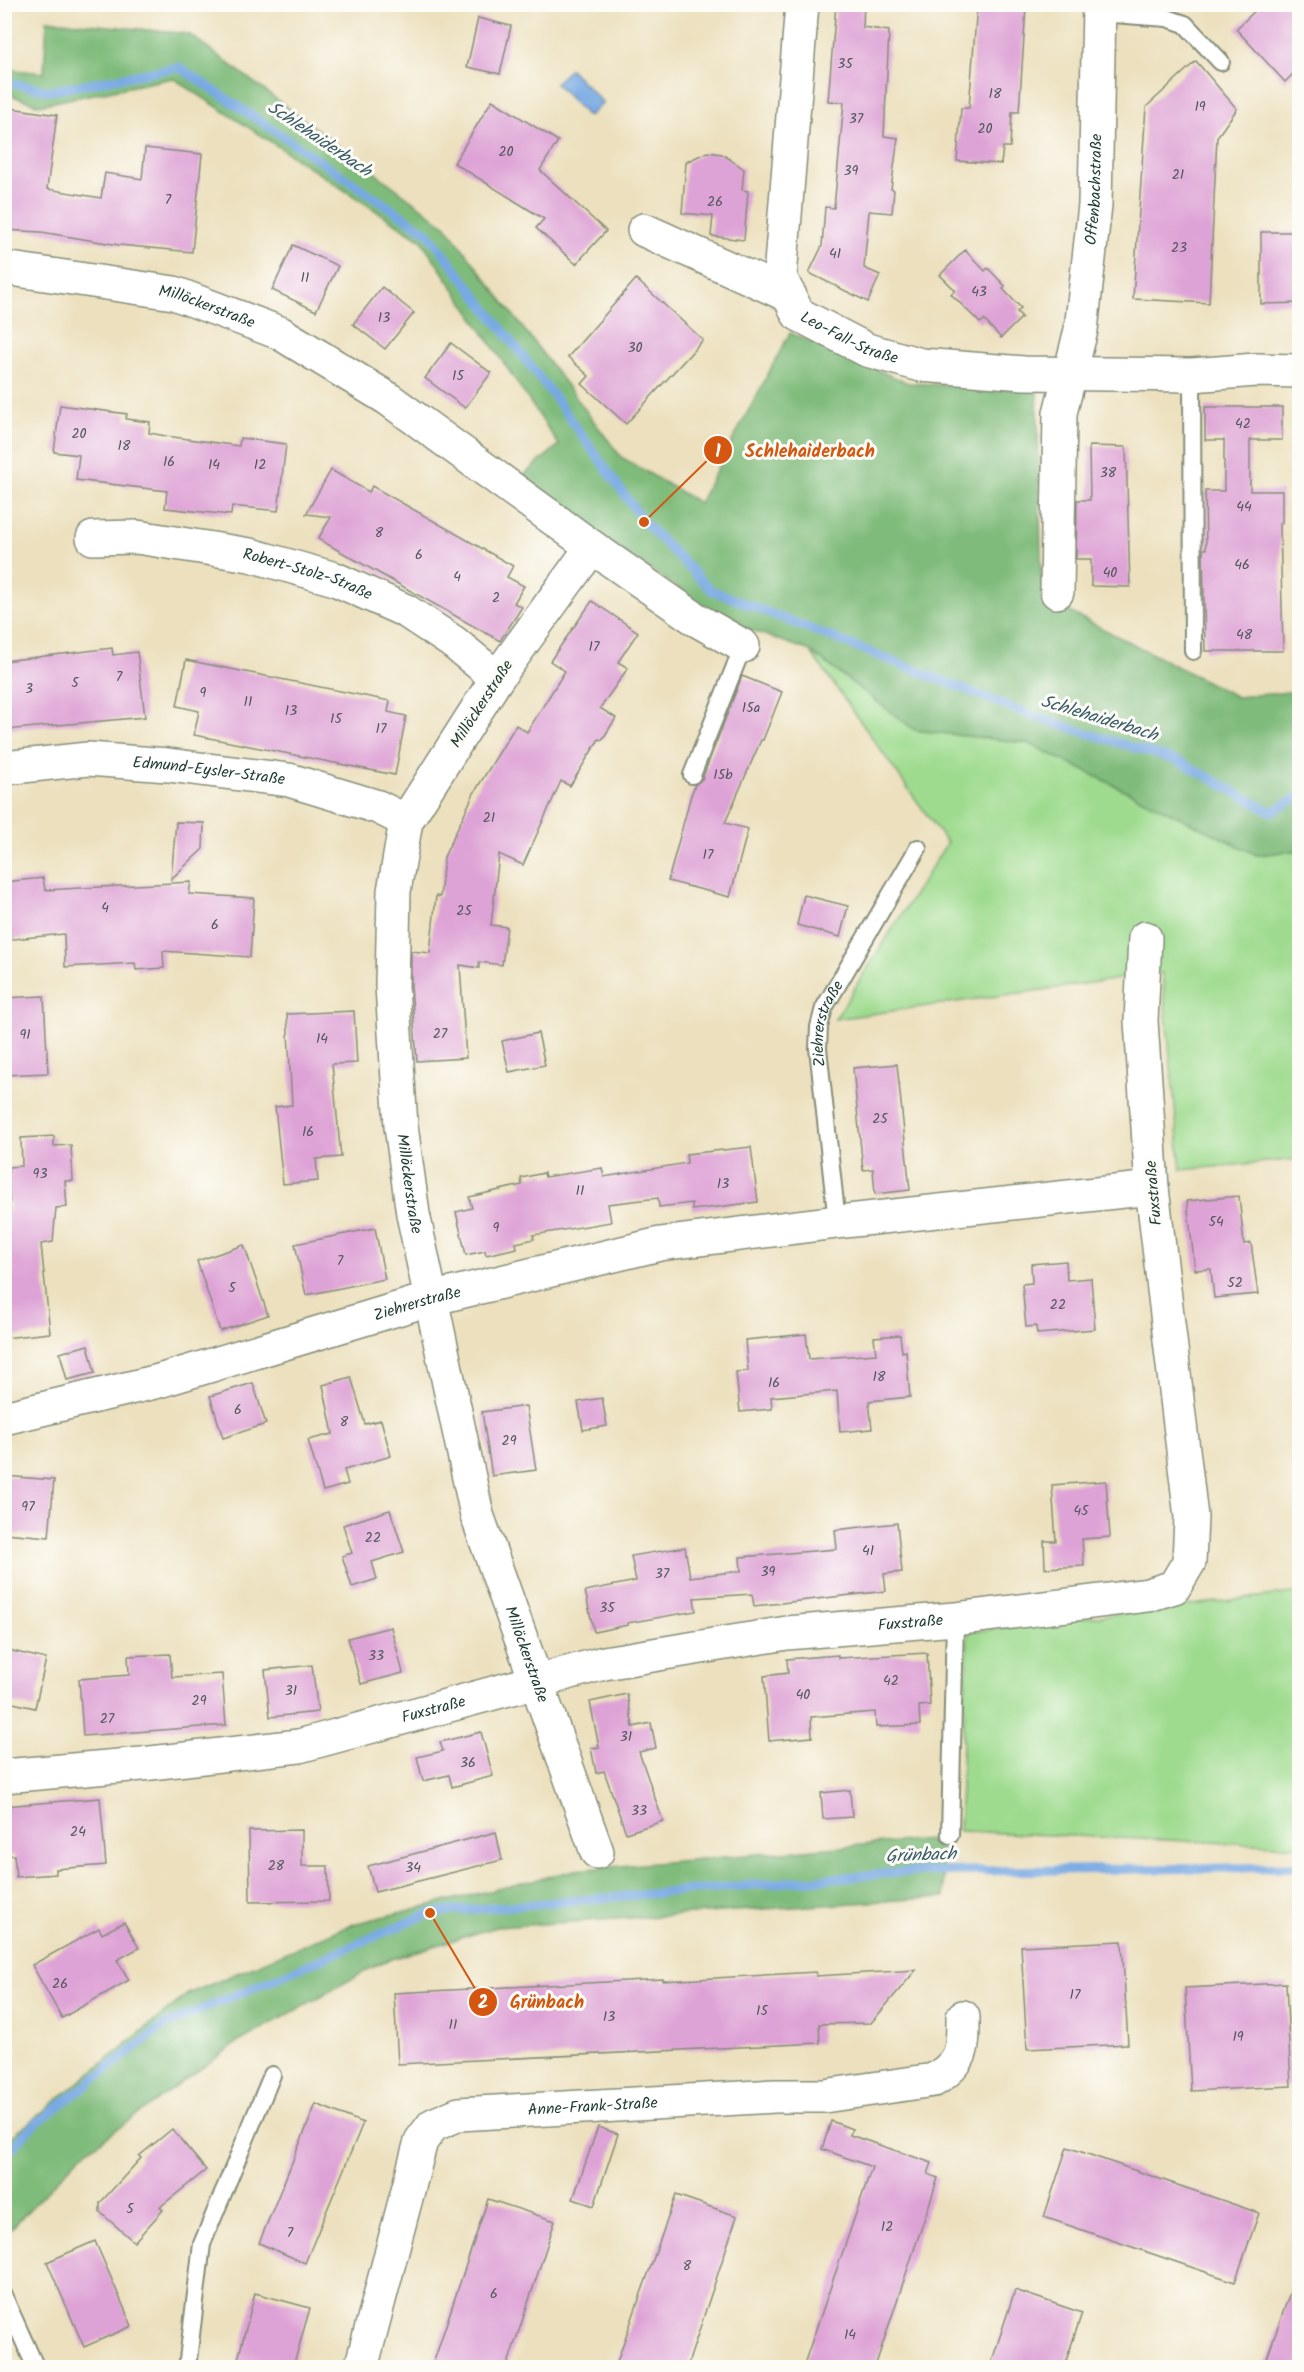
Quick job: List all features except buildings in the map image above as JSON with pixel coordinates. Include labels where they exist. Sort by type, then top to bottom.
[{"type":"street","name":"Leo-Fall-Straße","points":[[802,4],[780,277],[798,314],[867,350],[921,365],[1024,373],[1192,375],[1256,370],[1299,371]]},
{"type":"street","name":"Offenbachstraße","points":[[1071,373],[1081,330],[1095,205],[1099,9]]},
{"type":"street","points":[[644,230],[789,296]]},
{"type":"street","name":"Millöckerstraße","points":[[4,268],[174,293],[280,333],[387,398],[592,547],[697,620],[743,646]]},
{"type":"street","points":[[1057,592],[1060,413],[1071,373]]},
{"type":"street","name":"Robert-Stolz-Straße","points":[[93,537],[137,537],[250,555],[335,579],[406,611],[453,642],[497,678]]},
{"type":"street","name":"Millöckerstraße","points":[[592,547],[497,678],[406,821],[394,891],[392,986],[401,1126],[413,1214],[477,1515],[597,1852]]},
{"type":"street","name":"Edmund-Eysler-Straße","points":[[4,768],[88,759],[168,765],[289,780],[378,807],[406,821]]},
{"type":"street","name":"Fuxstraße","points":[[4,1776],[142,1764],[299,1746],[604,1664],[787,1633],[955,1619],[1148,1595],[1174,1587],[1189,1562],[1191,1517],[1152,1188],[1141,1021],[1145,938]]},
{"type":"street","name":"Ziehrerstraße","points":[[4,1418],[159,1381],[430,1299],[660,1244],[837,1222],[1152,1188]]},
{"type":"street","name":"Anne-Frank-Straße","points":[[361,2367],[421,2141],[433,2125],[459,2114],[775,2096],[824,2096],[934,2080],[948,2071],[963,2051],[963,2017]]},
{"type":"lane","points":[[1099,9],[1167,18],[1185,24],[1221,62]]},
{"type":"lane","points":[[1192,375],[1193,651]]},
{"type":"lane","points":[[692,775],[743,646]]},
{"type":"lane","name":"Ziehrerstraße","points":[[837,1222],[818,1048],[819,1027],[824,1008],[918,848]]},
{"type":"lane","points":[[950,1835],[955,1619]]},
{"type":"lane","points":[[187,2367],[202,2244],[272,2075]]},
{"type":"lane","points":[[4,2297],[36,2367]]},
{"type":"green space","points":[[47,20],[189,34],[445,225],[621,457],[699,503],[790,333],[908,383],[1037,390],[1042,598],[1237,697],[1299,691],[1299,850],[1257,855],[1028,743],[915,730],[810,651],[728,622],[518,480],[559,445],[421,240],[173,78],[39,105],[5,93],[5,69],[44,73]]},
{"type":"green space","points":[[810,651],[915,730],[1028,743],[1257,855],[1299,850],[1299,1159],[1181,1170],[1162,973],[835,1019],[947,843]]},
{"type":"green space","points":[[1299,1592],[1299,1846],[959,1831],[968,1632]]},
{"type":"green space","points":[[941,1838],[944,1897],[496,1927],[382,1962],[235,2044],[80,2156],[5,2235],[5,2142],[188,1994],[353,1924],[575,1870]]},
{"type":"water","points":[[570,69],[603,103],[588,117],[555,83]]},
{"type":"waterway","name":"Schlehaiderbach","points":[[4,81],[49,91],[179,67],[428,233],[555,398],[644,522],[711,590],[1038,718],[1181,762],[1271,812],[1300,796]]},
{"type":"waterway","name":"Grünbach","points":[[4,2157],[29,2129],[165,2025],[430,1913],[903,1872],[1300,1867]]},
{"type":"place","name":"Schlehaiderbach","points":[[644,522]]},
{"type":"place","name":"Grünbach","points":[[430,1913]]}]
